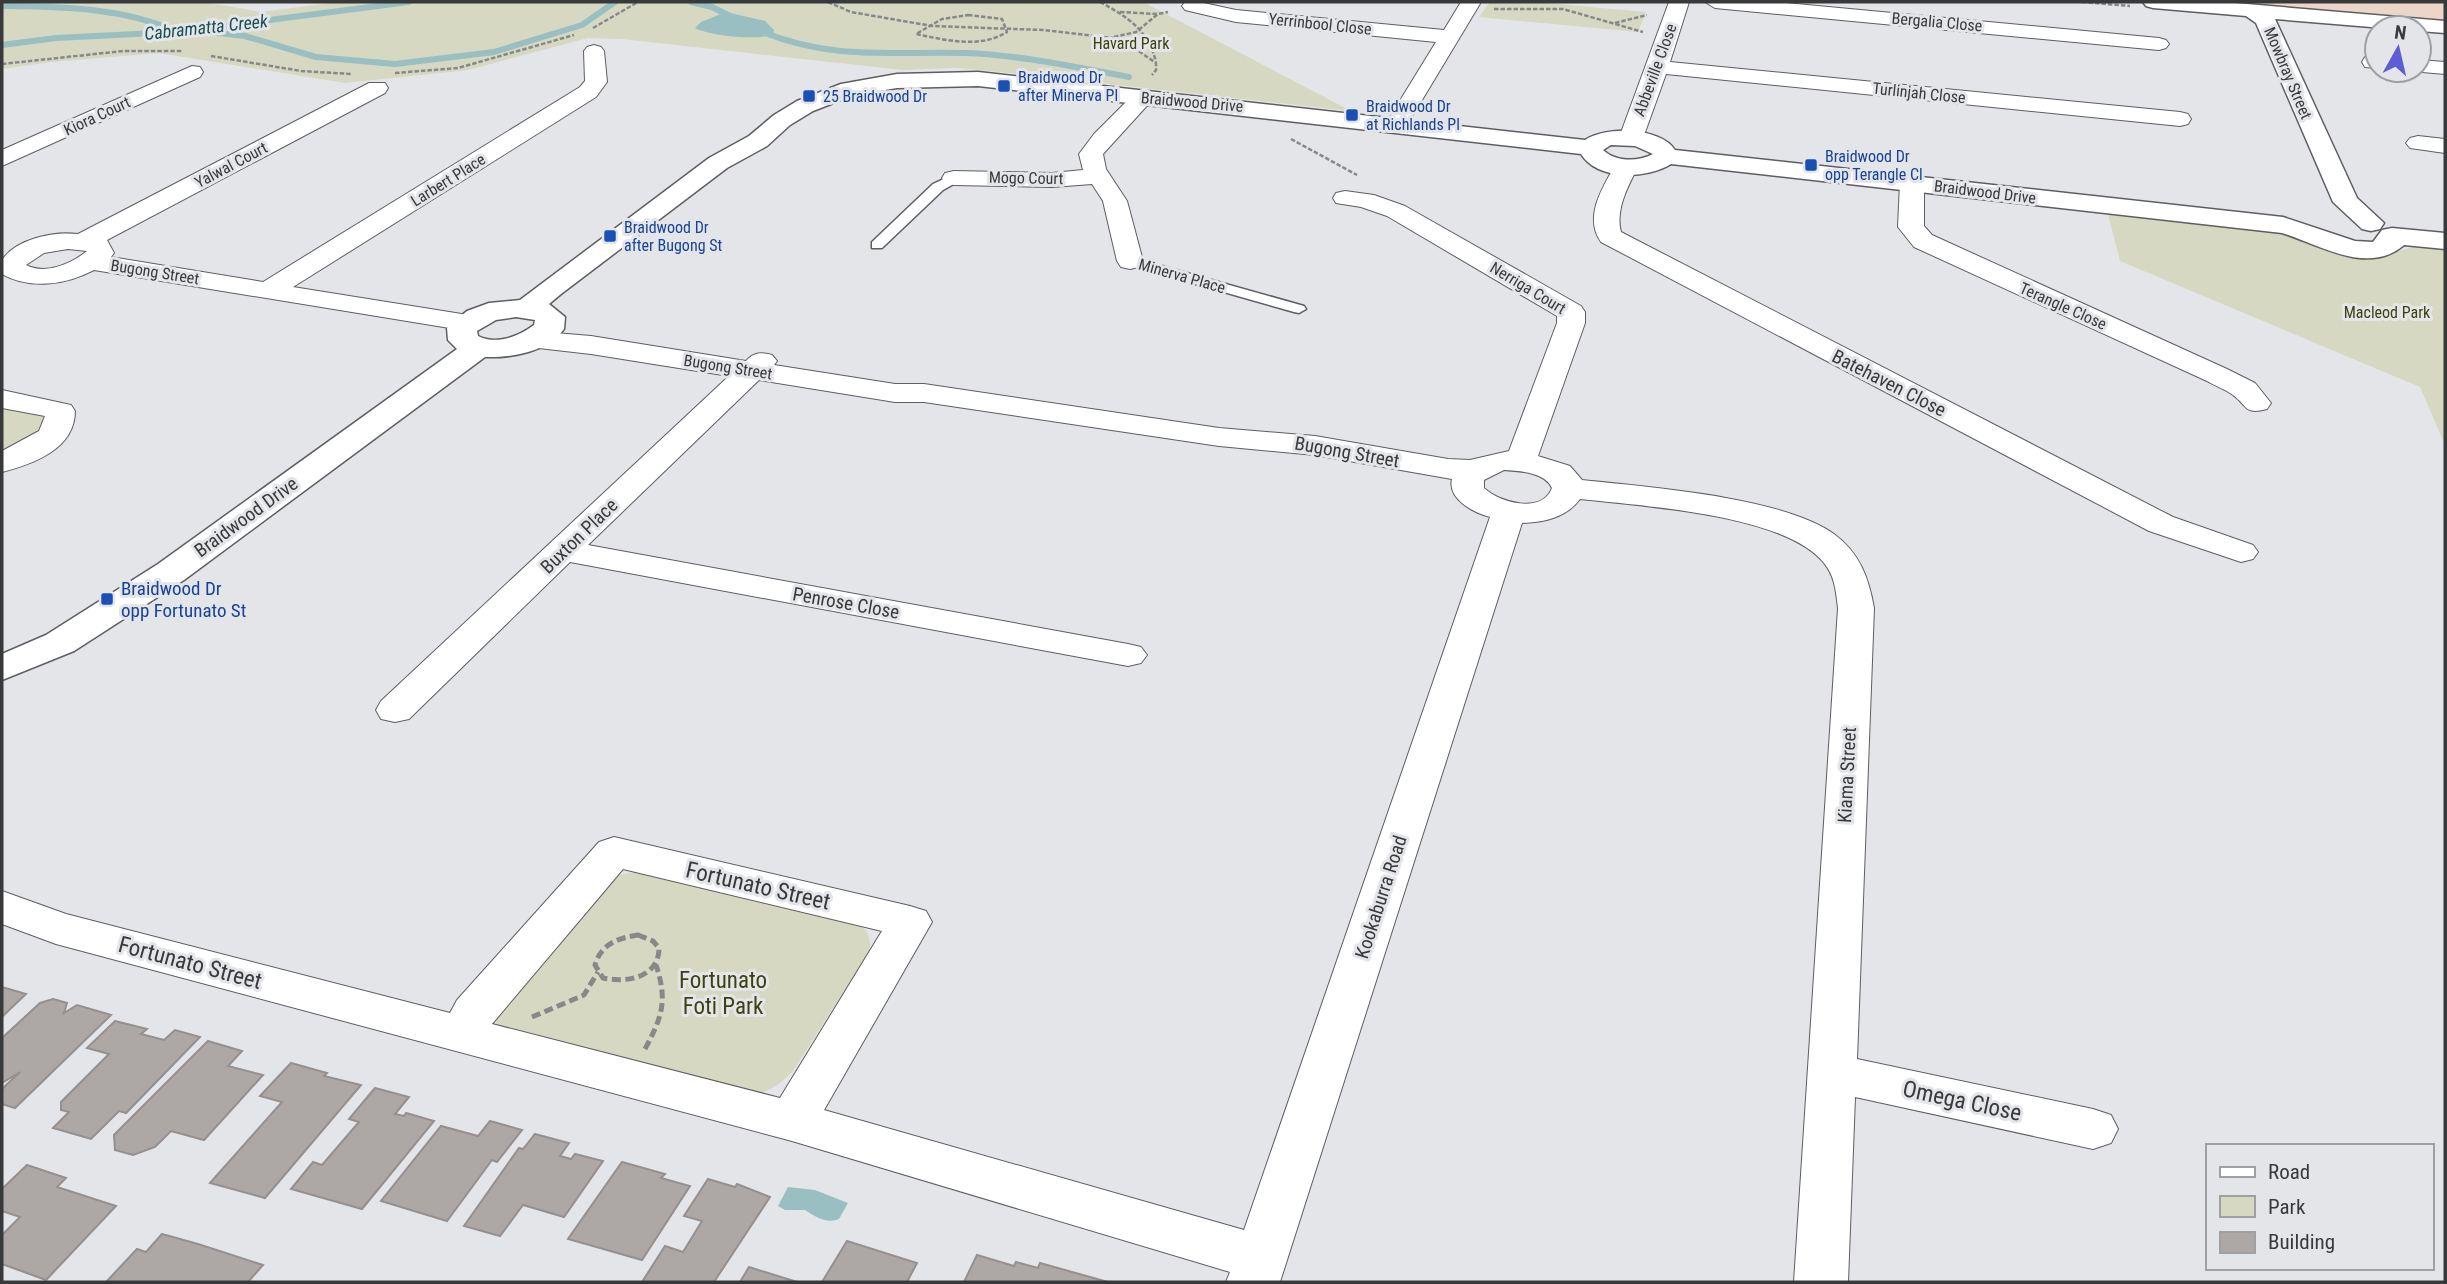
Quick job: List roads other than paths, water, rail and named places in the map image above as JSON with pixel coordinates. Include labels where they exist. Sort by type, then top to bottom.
[{"type":"street","name":"Abbeville Close","points":[[1629,152],[1679,2]]},
{"type":"street","name":"Bergalia Close","points":[[1715,2],[2159,44]]},
{"type":"street","points":[[2153,2],[2445,27]]},
{"type":"street","points":[[1396,125],[1470,4]]},
{"type":"street","name":"Yerrinbool Close","points":[[1192,6],[1236,16],[1450,37]]},
{"type":"street","name":"Mowbray Street","points":[[2322,199],[2243,18],[2252,10],[2265,20],[2346,202],[2381,229]]},
{"type":"street","name":"Larbert Place","points":[[269,290],[582,96],[596,82],[590,37]]},
{"type":"street","name":"Kiora Court","points":[[2,159],[198,60]]},
{"type":"street","name":"Turlinjah Close","points":[[1658,67],[2180,119]]},
{"type":"street","name":"Braidwood Drive","points":[[537,324],[551,288],[718,163],[758,141],[793,113],[825,97],[881,83],[952,78],[1146,88],[1262,108],[1590,148],[1590,152],[1603,162],[1629,152],[1657,164],[1666,156],[2036,199],[2108,203],[2304,228],[2310,234],[2335,245],[2366,249],[2389,246],[2393,241],[2381,229]]},
{"type":"street","name":"Yalwal Court","points":[[13,266],[48,275],[72,270],[88,252],[385,80]]},
{"type":"street","points":[[1098,176],[1091,154],[1146,88]]},
{"type":"street","points":[[2418,143],[2445,146]]},
{"type":"street","name":"Batehaven Close","points":[[1629,152],[1606,219],[1605,230],[1610,237],[2161,524],[2241,552]]},
{"type":"street","name":"Mogo Court","points":[[954,178],[1052,180],[1098,176]]},
{"type":"street","name":"Minerva Place","points":[[1098,176],[1115,201],[1130,261]]},
{"type":"street","name":"Terangle Close","points":[[1912,183],[1911,227],[1923,241],[2217,374],[2244,389],[2256,403]]},
{"type":"street","name":"Nerriga Court","points":[[1353,187],[1365,200],[1396,211],[1571,312],[1571,323],[1521,460]]},
{"type":"street","points":[[2381,229],[2445,241]]},
{"type":"street","name":"Bugong Street","points":[[88,252],[473,335]]},
{"type":"street","points":[[473,335],[505,347],[537,324]]},
{"type":"street","name":"Bugong Street","points":[[537,324],[591,345],[757,366],[895,393],[925,393],[1219,437],[1242,448],[1471,479]]},
{"type":"street","name":"Braidwood Drive","points":[[2,668],[60,643],[171,572],[473,335]]},
{"type":"street","name":"Buxton Place","points":[[395,710],[757,366]]},
{"type":"street","points":[[2,399],[60,411],[61,418],[58,429],[49,438],[33,449],[2,462]]},
{"type":"street","points":[[1521,460],[1553,470],[1563,478],[1568,488],[1565,497],[1551,507],[1527,512],[1509,511],[1476,499],[1471,479],[1494,461],[1521,460]]},
{"type":"street","name":"Kiama Street","points":[[1568,488],[1632,495],[1772,519],[1826,545],[1846,565],[1851,575],[1856,608],[1821,1282]]},
{"type":"street","name":"Kookaburra Road","points":[[1257,1270],[1509,511]]},
{"type":"street","name":"Penrose Close","points":[[564,551],[1128,655]]},
{"type":"street","name":"Fortunato Street","points":[[461,1034],[474,1013],[614,852],[910,922],[792,1121]]},
{"type":"street","name":"Fortunato Street","points":[[2,907],[56,928],[792,1121],[1257,1270]]},
{"type":"street","name":"Omega Close","points":[[1832,1073],[2093,1129]]},
{"type":"lane","points":[[877,245],[938,187],[954,178]]},
{"type":"lane","name":"Minerva Place","points":[[1130,261],[1299,309]]},
{"type":"water","points":[[726,12],[765,21],[774,30],[773,34],[734,37],[695,28],[701,22]]},
{"type":"water","points":[[788,1187],[815,1190],[848,1203],[839,1219],[830,1221],[805,1210],[785,1210],[778,1206]]},
{"type":"waterway","name":"Cabramatta Creek","points":[[2,45],[56,38],[176,32],[409,2]]},
{"type":"waterway","points":[[192,30],[245,36],[316,57],[395,64],[494,52],[582,25],[615,2]]},
{"type":"waterway","points":[[691,2],[712,7],[734,18]]},
{"type":"waterway","points":[[2,6],[69,8],[112,13],[134,17],[176,31]]},
{"type":"waterway","points":[[760,31],[812,47],[837,51],[986,54],[1129,77]]},
{"type":"place","name":"Braidwood Dr after Minerva Pl","points":[[1004,86]]},
{"type":"place","name":"25 Braidwood Dr","points":[[809,96]]},
{"type":"place","name":"Braidwood Dr at Richlands Pl","points":[[1352,115]]},
{"type":"place","name":"Braidwood Dr opp Terangle Cl","points":[[1811,165]]},
{"type":"place","name":"Braidwood Dr after Bugong St","points":[[610,236]]},
{"type":"place","name":"Braidwood Dr opp Fortunato St","points":[[107,599]]},
{"type":"park label","name":"Havard Park","points":[[1131,43]]},
{"type":"park label","name":"Macleod Park","points":[[2387,312]]},
{"type":"park label","name":"Fortunato Foti Park","points":[[723,993]]}]
